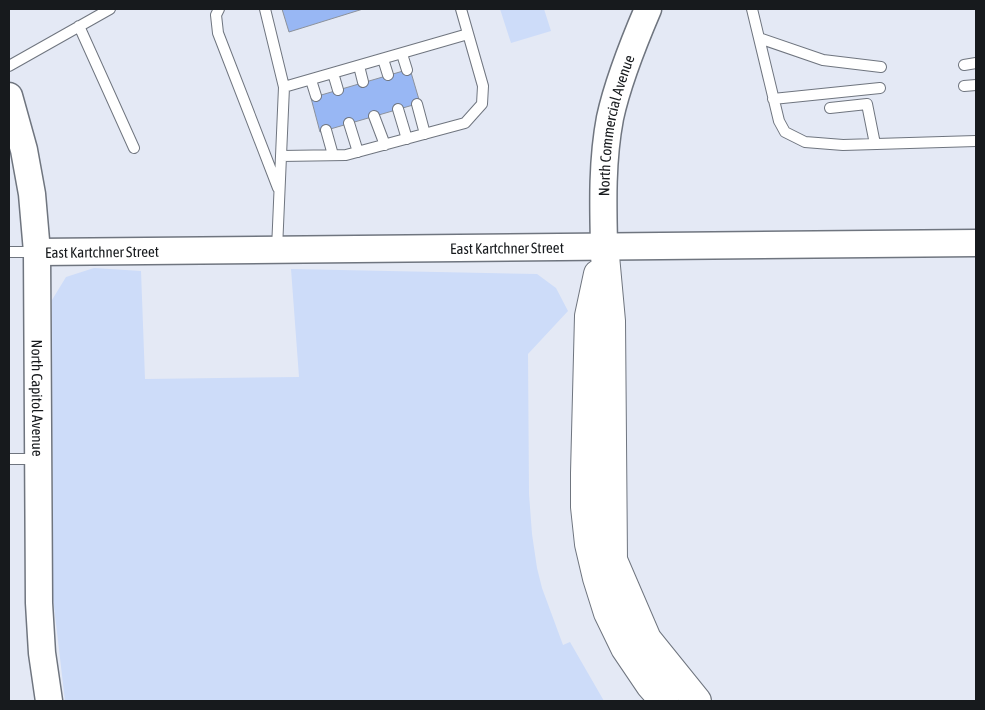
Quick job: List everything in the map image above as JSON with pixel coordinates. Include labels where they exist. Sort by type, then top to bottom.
[{"type":"highway","points":[[604,246],[589,316],[585,490],[589,544],[608,613],[620,639],[650,685],[664,701]]},
{"type":"highway","points":[[604,246],[611,321],[613,560],[647,639],[697,701]]},
{"type":"street","name":"North Commercial Avenue","points":[[604,246],[604,159],[610,118],[623,72],[648,9]]},
{"type":"street","name":"North Capitol Avenue","points":[[9,96],[24,150],[32,194],[37,252],[39,603],[42,653],[49,701]]},
{"type":"street","name":"East Kartchner Street","points":[[37,252],[976,243]]},
{"type":"lane","points":[[9,66],[110,9]]},
{"type":"lane","points":[[219,9],[216,15],[218,33],[280,193]]},
{"type":"lane","points":[[265,9],[284,88],[277,250]]},
{"type":"lane","points":[[281,156],[346,155],[465,123],[482,104],[483,86],[461,9]]},
{"type":"lane","points":[[752,9],[779,122],[785,132],[805,142],[843,145],[976,141]]},
{"type":"lane","points":[[79,26],[134,148]]},
{"type":"lane","points":[[284,88],[468,34]]},
{"type":"lane","points":[[759,38],[823,60],[881,67]]},
{"type":"lane","points":[[402,54],[407,70]]},
{"type":"lane","points":[[383,59],[388,75]]},
{"type":"lane","points":[[964,65],[976,63]]},
{"type":"lane","points":[[359,66],[363,82]]},
{"type":"lane","points":[[333,73],[338,90]]},
{"type":"lane","points":[[311,80],[316,96]]},
{"type":"lane","points":[[964,86],[976,85]]},
{"type":"lane","points":[[774,99],[880,88]]},
{"type":"lane","points":[[417,104],[425,134]]},
{"type":"lane","points":[[830,108],[867,104],[876,144]]},
{"type":"lane","points":[[398,109],[407,139]]},
{"type":"lane","points":[[374,116],[385,144]]},
{"type":"lane","points":[[349,123],[358,152]]},
{"type":"lane","points":[[326,130],[333,155]]},
{"type":"lane","points":[[9,252],[37,252]]},
{"type":"lane","points":[[9,459],[37,459]]},
{"type":"shaded area","points":[[500,9],[544,9],[551,31],[511,43]]},
{"type":"shaded area","points":[[94,268],[141,271],[145,379],[299,377],[291,269],[537,274],[556,288],[568,311],[528,354],[529,494],[532,534],[542,588],[563,645],[570,642],[604,701],[65,701],[53,598],[52,300],[66,277]]},
{"type":"building","points":[[282,9],[363,9],[289,32]]},
{"type":"building","points":[[410,69],[420,103],[320,132],[311,98]]}]
